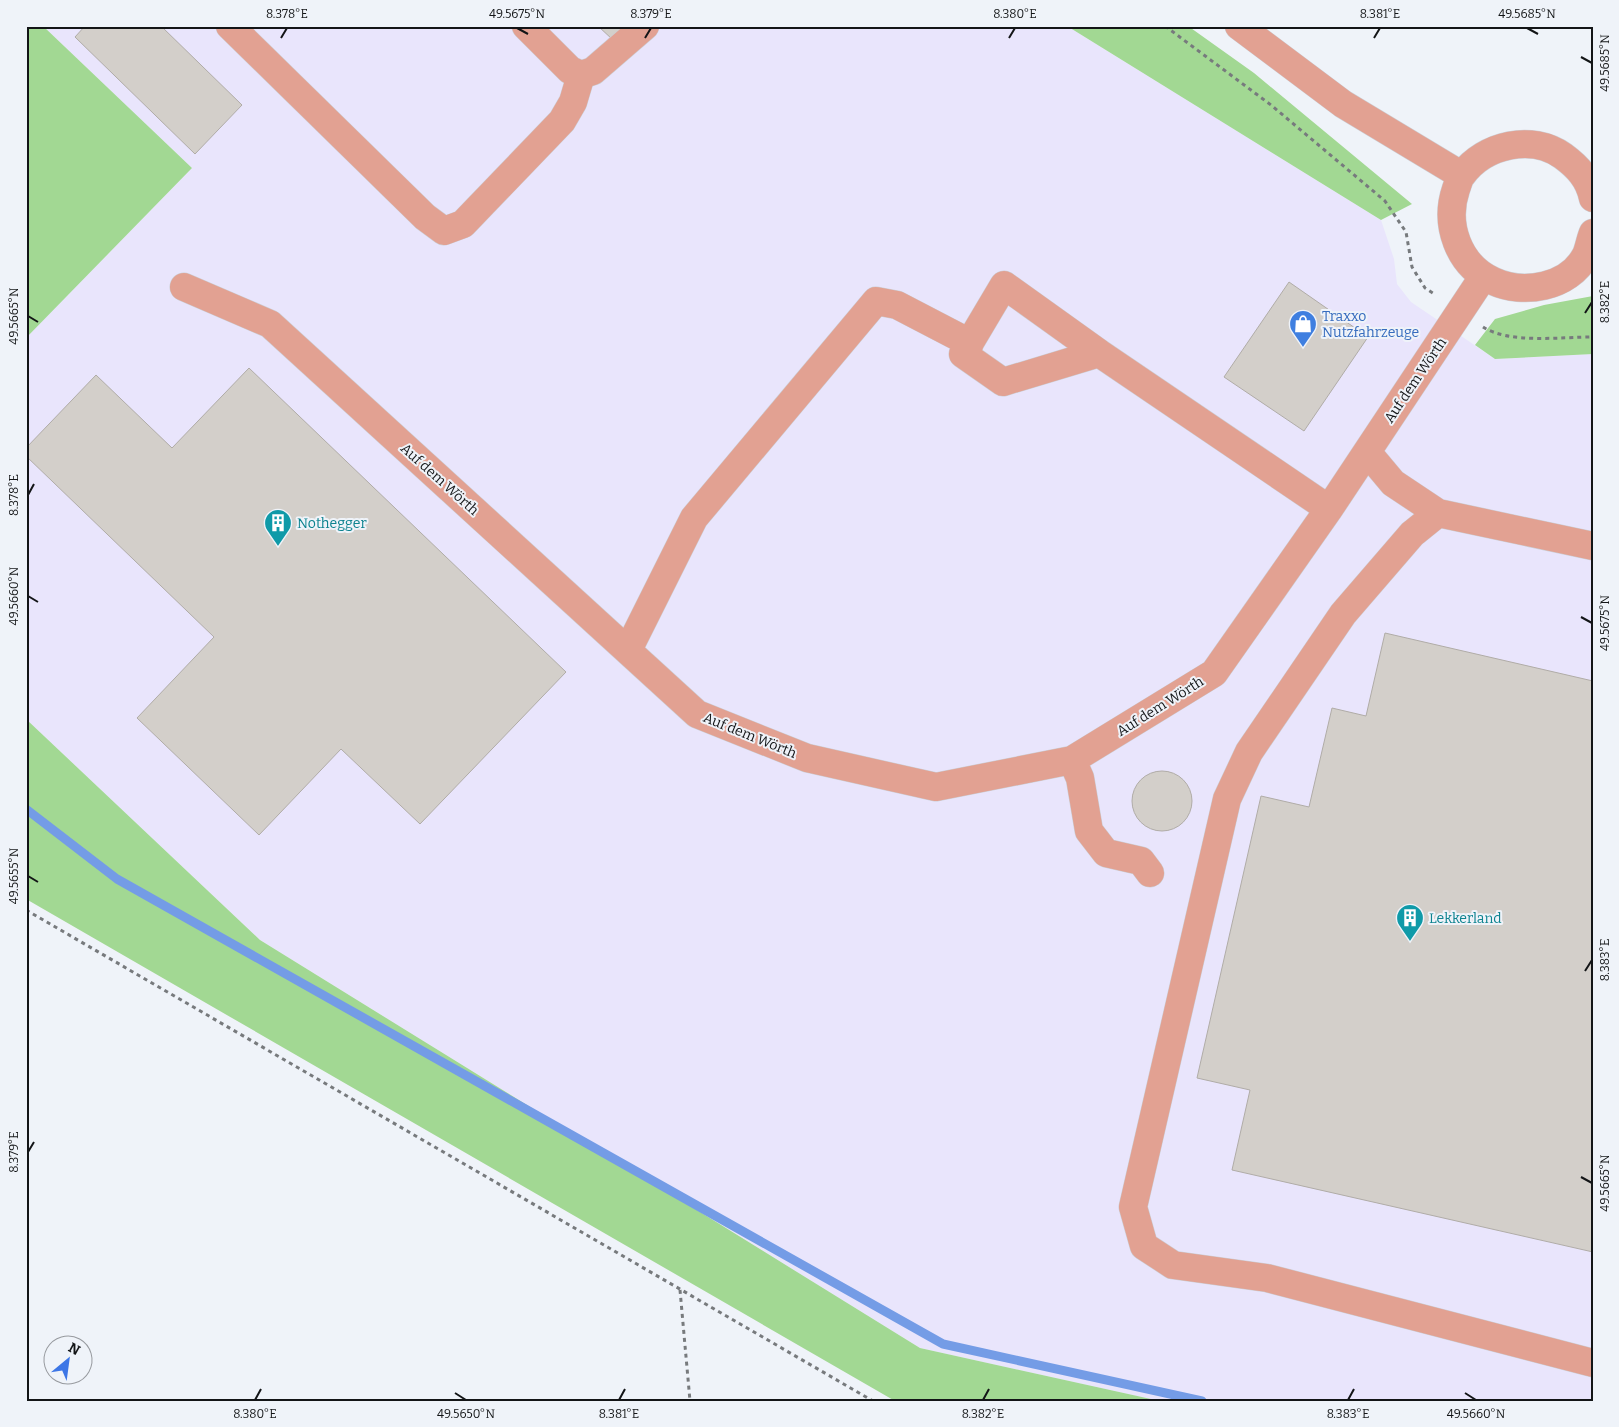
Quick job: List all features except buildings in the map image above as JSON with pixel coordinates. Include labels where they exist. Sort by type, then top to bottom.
[{"type":"street","points":[[230,26],[425,217],[444,231],[463,224],[562,121],[573,102],[581,75]]},
{"type":"street","points":[[526,26],[570,70],[581,75],[593,71],[645,26]]},
{"type":"street","points":[[1238,26],[1343,104],[1461,175]]},
{"type":"street","points":[[1590,248],[1567,275],[1545,286],[1530,289],[1505,287],[1483,277],[1459,251],[1451,227],[1453,198],[1461,175],[1481,157],[1504,146],[1529,143],[1554,150],[1577,166],[1591,187],[1593,198]]},
{"type":"street","name":"Auf dem Wörth","points":[[184,287],[270,324],[697,714],[807,758],[936,787],[1072,760],[1214,673],[1329,508],[1483,277]]},
{"type":"street","points":[[1099,353],[1003,382],[963,354],[1004,285],[1099,353],[1329,508]]},
{"type":"street","points":[[628,650],[694,518],[876,301],[897,306],[970,343]]},
{"type":"street","points":[[1367,452],[1392,483],[1438,512],[1593,546]]},
{"type":"street","points":[[1438,512],[1412,534],[1343,614],[1249,752],[1227,799],[1133,1207],[1144,1246],[1172,1265],[1267,1278],[1593,1363]]},
{"type":"street","points":[[1072,760],[1080,778],[1089,831],[1106,853],[1141,861],[1150,873]]},
{"type":"path","points":[[1165,26],[1271,105],[1385,201],[1406,232],[1412,267],[1425,288],[1491,332],[1507,337],[1593,336]]},
{"type":"path","points":[[26,910],[873,1401]]},
{"type":"path","points":[[680,1290],[690,1401]]},
{"type":"shaded area","points":[[43,26],[1067,26],[1381,220],[1394,259],[1397,284],[1411,302],[1495,359],[1593,354],[1593,1401],[1160,1401],[920,1348],[260,940],[26,719],[26,338],[192,168]]},
{"type":"green space","points":[[26,26],[43,26],[192,168],[26,338]]},
{"type":"green space","points":[[1067,26],[1188,26],[1254,73],[1412,204],[1381,220]]},
{"type":"green space","points":[[1593,296],[1593,354],[1495,359],[1475,345],[1495,319],[1544,305]]},
{"type":"green space","points":[[26,719],[260,940],[920,1348],[1160,1401],[895,1401],[26,899]]},
{"type":"waterway","points":[[26,809],[117,879],[943,1344],[1202,1401]]},
{"type":"place","name":"Traxxo Nutzfahrzeuge","points":[[1303,348]]},
{"type":"place","name":"Nothegger","points":[[278,547]]},
{"type":"place","name":"Lekkerland","points":[[1410,942]]}]
